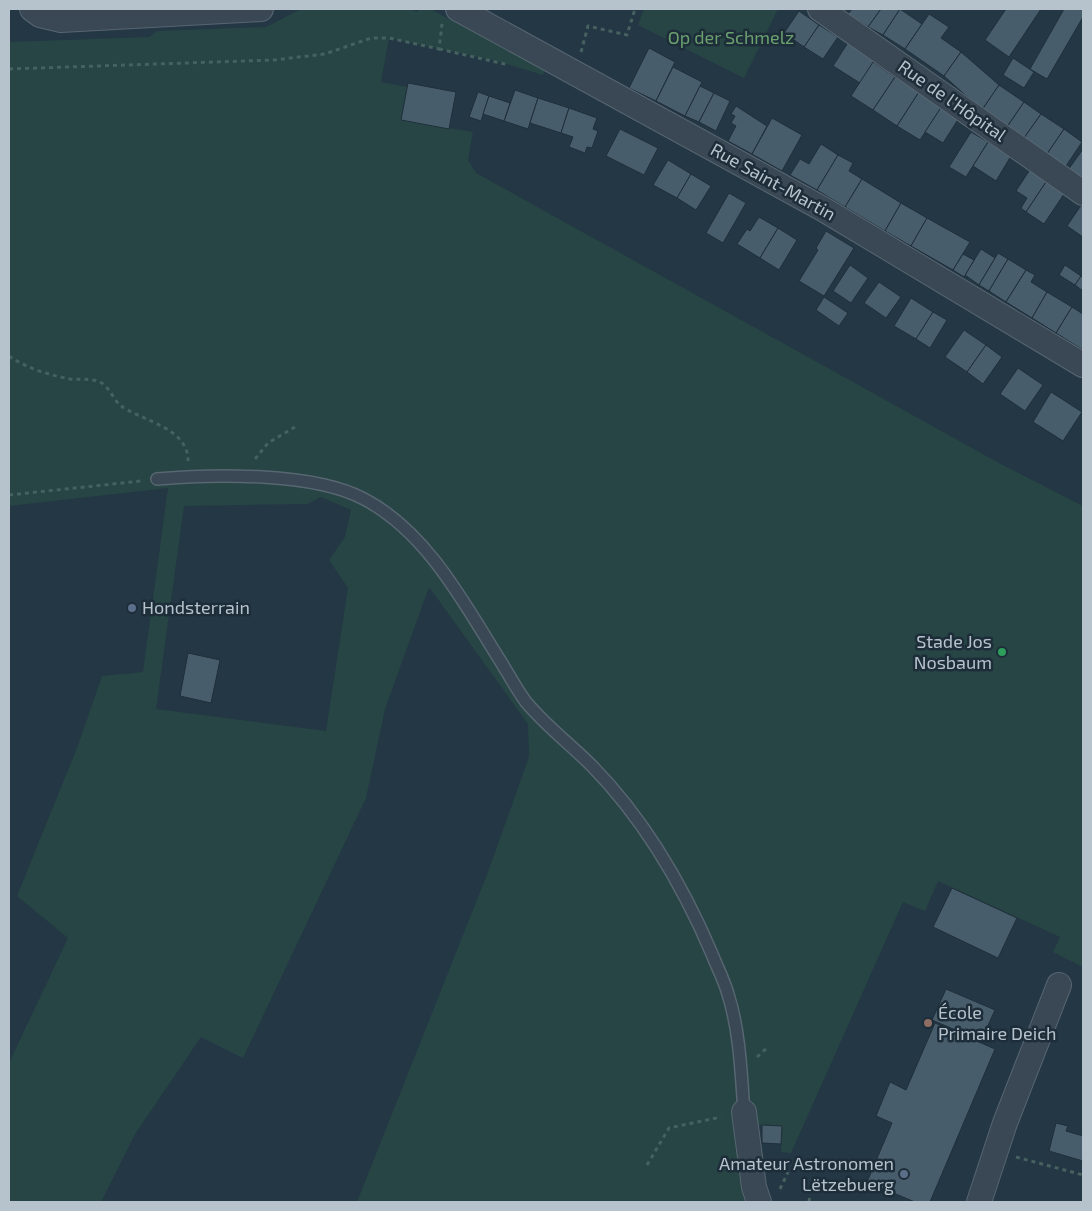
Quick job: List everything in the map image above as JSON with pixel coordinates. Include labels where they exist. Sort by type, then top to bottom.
[{"type":"street","points":[[32,9],[40,15],[61,20],[260,9]]},
{"type":"street","name":"Rue de l'Hôpital","points":[[820,9],[1083,193]]},
{"type":"street","name":"Rue Saint-Martin","points":[[450,13],[576,72],[823,209],[1083,365]]},
{"type":"street","points":[[979,1202],[995,1152],[1059,986]]},
{"type":"street","points":[[744,1112],[754,1187],[767,1200]]},
{"type":"lane","points":[[157,479],[187,476],[242,476],[284,479],[338,488],[364,498],[403,525],[430,556],[469,610],[526,702],[556,734],[592,766],[629,808],[665,859],[699,922],[728,994],[736,1028],[744,1112]]},
{"type":"path","points":[[576,72],[588,26],[627,35],[635,9]]},
{"type":"path","points":[[9,70],[274,60],[325,54],[371,38],[389,38],[439,49],[450,13]]},
{"type":"path","points":[[9,356],[22,366],[71,379],[82,378],[102,383],[120,406],[150,418],[178,437],[188,454],[187,476]]},
{"type":"path","points":[[242,476],[268,443],[295,427]]},
{"type":"path","points":[[9,495],[157,479]]},
{"type":"path","points":[[647,1165],[669,1128],[744,1112]]},
{"type":"path","points":[[995,1152],[1083,1175]]},
{"type":"path","points":[[767,1200],[788,1172]]},
{"type":"path","points":[[809,1202],[810,1194]]},
{"type":"green space","points":[[301,9],[410,9],[417,12],[419,9],[430,9],[545,69],[543,75],[497,61],[389,38],[381,82],[407,87],[401,120],[473,132],[468,160],[476,173],[999,463],[1083,506],[1083,967],[1053,952],[1060,937],[938,881],[925,911],[903,902],[791,1153],[781,1152],[782,1126],[756,1125],[747,1202],[357,1202],[488,872],[529,757],[528,724],[429,587],[385,709],[366,798],[243,1058],[201,1037],[135,1134],[101,1202],[9,1202],[9,1063],[68,938],[17,896],[77,748],[102,676],[143,672],[168,488],[9,506],[9,42],[149,37],[157,31],[266,27]],"holes":[[[321,497],[351,510],[345,537],[329,560],[348,588],[326,731],[156,709],[184,506],[307,504]]]},
{"type":"green space","name":"Op der Schmelz","points":[[644,9],[778,9],[744,78],[638,25]]},
{"type":"building","points":[[852,9],[881,9],[868,27],[848,14]]},
{"type":"building","points":[[881,9],[900,9],[883,35],[868,27]]},
{"type":"building","points":[[900,9],[922,24],[905,49],[883,35]]},
{"type":"building","points":[[1006,9],[1041,9],[1009,57],[985,40]]},
{"type":"building","points":[[1064,9],[1083,9],[1083,17],[1047,79],[1030,69]]},
{"type":"building","points":[[799,11],[819,25],[804,47],[784,33]]},
{"type":"building","points":[[929,14],[949,27],[941,38],[961,52],[944,76],[905,49]]},
{"type":"building","points":[[819,25],[838,37],[823,59],[804,47]]},
{"type":"building","points":[[849,41],[876,58],[860,83],[833,66]]},
{"type":"building","points":[[649,48],[675,62],[656,101],[629,88]]},
{"type":"building","points":[[961,52],[999,85],[982,110],[944,76]]},
{"type":"building","points":[[1013,58],[1034,72],[1024,88],[1003,75]]},
{"type":"building","points":[[873,62],[895,77],[873,110],[851,96]]},
{"type":"building","points":[[673,67],[702,82],[685,116],[656,101]]},
{"type":"building","points":[[895,77],[919,92],[897,126],[873,110]]},
{"type":"building","points":[[408,83],[456,92],[449,129],[401,120]]},
{"type":"building","points":[[999,85],[1024,102],[1007,127],[982,110]]},
{"type":"building","points":[[700,86],[714,93],[699,122],[685,116]]},
{"type":"building","points":[[515,90],[538,98],[528,129],[504,121]]},
{"type":"building","points":[[478,92],[489,96],[481,121],[469,117]]},
{"type":"building","points":[[919,92],[942,106],[920,140],[897,126]]},
{"type":"building","points":[[714,93],[730,101],[716,131],[699,122]]},
{"type":"building","points":[[489,96],[510,103],[504,121],[483,114]]},
{"type":"building","points":[[538,98],[569,108],[561,133],[530,123]]},
{"type":"building","points":[[1024,102],[1041,114],[1024,138],[1007,127]]},
{"type":"building","points":[[736,106],[767,126],[752,154],[728,141],[736,126],[731,123],[735,116],[731,114]]},
{"type":"building","points":[[942,106],[959,118],[943,143],[925,132]]},
{"type":"building","points":[[569,108],[597,118],[593,129],[598,131],[592,148],[587,147],[585,153],[569,147],[573,137],[561,133]]},
{"type":"building","points":[[1041,114],[1064,129],[1047,154],[1024,138]]},
{"type":"building","points":[[772,118],[802,135],[782,171],[752,154]]},
{"type":"building","points":[[620,129],[658,148],[644,175],[606,156]]},
{"type":"building","points":[[1064,129],[1082,142],[1066,166],[1047,154]]},
{"type":"building","points":[[971,132],[988,142],[966,177],[949,167]]},
{"type":"building","points":[[988,142],[1011,156],[996,181],[973,166]]},
{"type":"building","points":[[821,144],[838,155],[817,190],[790,175],[800,159],[809,164]]},
{"type":"building","points":[[1083,149],[1083,180],[1068,170]]},
{"type":"building","points":[[838,155],[853,163],[849,171],[862,179],[845,207],[817,190]]},
{"type":"building","points":[[668,160],[691,174],[677,198],[653,185]]},
{"type":"building","points":[[1031,168],[1048,179],[1026,212],[1021,208],[1027,198],[1016,191]]},
{"type":"building","points":[[691,174],[711,186],[696,210],[677,198]]},
{"type":"building","points":[[862,179],[901,203],[885,231],[845,207]]},
{"type":"building","points":[[1048,179],[1066,191],[1044,224],[1026,212]]},
{"type":"building","points":[[729,193],[746,203],[723,243],[706,233]]},
{"type":"building","points":[[901,203],[927,218],[911,246],[885,231]]},
{"type":"building","points":[[1083,205],[1083,237],[1067,226]]},
{"type":"building","points":[[759,217],[778,228],[760,258],[737,244],[747,229],[750,231]]},
{"type":"building","points":[[927,218],[970,242],[953,270],[911,246]]},
{"type":"building","points":[[778,228],[797,240],[779,270],[760,258]]},
{"type":"building","points":[[826,231],[854,248],[824,296],[799,281],[818,250],[816,248]]},
{"type":"building","points":[[981,249],[995,258],[979,285],[965,275]]},
{"type":"building","points":[[998,253],[1008,259],[989,291],[979,285]]},
{"type":"building","points":[[963,254],[974,260],[964,277],[953,270]]},
{"type":"building","points":[[1008,259],[1026,270],[1006,302],[989,291]]},
{"type":"building","points":[[850,265],[868,278],[851,303],[833,291]]},
{"type":"building","points":[[1065,265],[1081,276],[1075,285],[1059,275]]},
{"type":"building","points":[[1026,270],[1035,275],[1031,282],[1047,292],[1032,318],[1006,302]]},
{"type":"building","points":[[1081,276],[1083,278],[1083,291],[1075,285]]},
{"type":"building","points":[[879,282],[901,297],[886,318],[864,303]]},
{"type":"building","points":[[1047,292],[1072,307],[1056,333],[1032,318]]},
{"type":"building","points":[[824,297],[848,313],[839,326],[816,310]]},
{"type":"building","points":[[911,298],[933,312],[916,339],[894,326]]},
{"type":"building","points":[[1072,307],[1083,314],[1083,350],[1056,333]]},
{"type":"building","points":[[933,312],[947,320],[930,348],[916,339]]},
{"type":"building","points":[[964,330],[986,345],[967,372],[945,357]]},
{"type":"building","points":[[986,345],[1002,357],[983,384],[967,372]]},
{"type":"building","points":[[1018,368],[1043,385],[1025,411],[1000,394]]},
{"type":"building","points":[[1051,392],[1082,412],[1063,441],[1033,422]]},
{"type":"building","points":[[188,653],[220,660],[211,703],[180,696]]},
{"type":"building","points":[[952,888],[1017,918],[998,958],[933,927]]},
{"type":"building","points":[[946,989],[995,1010],[981,1041],[932,1020]]},
{"type":"building","points":[[935,1023],[995,1049],[930,1202],[915,1202],[867,1182],[892,1123],[876,1116],[890,1082],[906,1090]]},
{"type":"building","points":[[1056,1123],[1068,1126],[1066,1131],[1083,1136],[1083,1161],[1049,1151]]},
{"type":"building","points":[[762,1125],[782,1126],[781,1144],[762,1143]]},
{"type":"place","name":"Hondsterrain","points":[[132,608]]},
{"type":"place","name":"Stade Jos Nosbaum","points":[[1002,652]]},
{"type":"place","name":"École Primaire Deich","points":[[928,1023]]},
{"type":"place","name":"Amateur Astronomen Lëtzebuerg","points":[[904,1174]]}]
